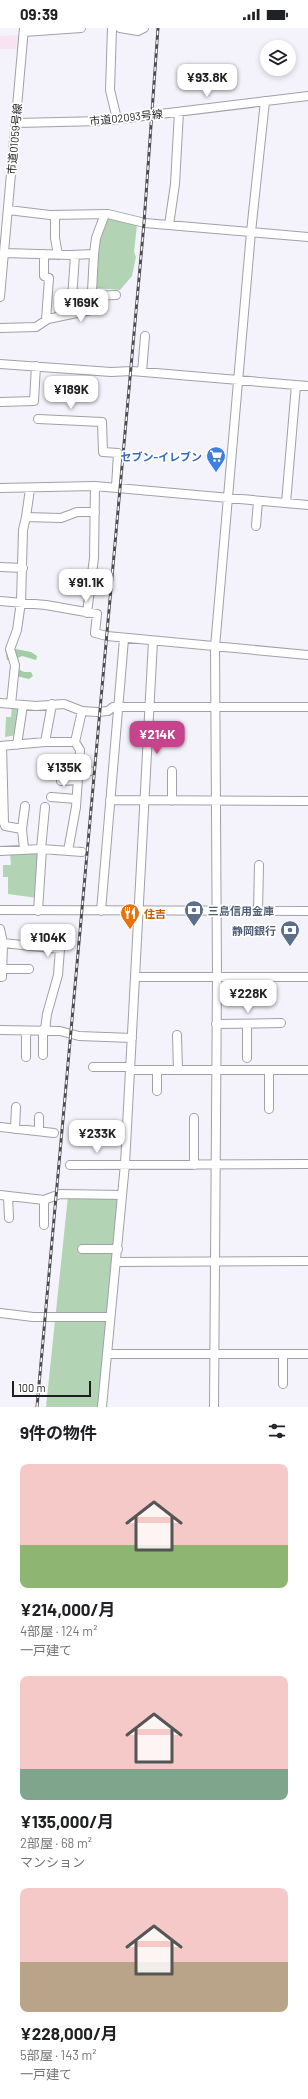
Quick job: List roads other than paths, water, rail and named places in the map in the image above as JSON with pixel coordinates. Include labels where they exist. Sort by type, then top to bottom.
[{"type":"street","points":[[24,30],[75,28]]},
{"type":"street","points":[[112,28],[110,90],[114,120]]},
{"type":"street","points":[[120,28],[138,31],[144,28]]},
{"type":"street","name":"市道01059号線","points":[[0,297],[1,267],[4,253],[24,30]]},
{"type":"street","name":"市道02093号線","points":[[16,123],[114,120],[308,96]]},
{"type":"street","points":[[214,1407],[215,1070],[217,977],[215,647],[251,232],[265,101]]},
{"type":"street","points":[[169,225],[171,200],[175,184],[179,112]]},
{"type":"street","points":[[8,210],[55,215],[105,214],[132,218],[144,223],[308,237]]},
{"type":"street","points":[[0,328],[36,327],[46,320],[91,310],[96,238],[105,214]]},
{"type":"street","points":[[55,215],[55,238],[58,255]]},
{"type":"street","points":[[4,253],[58,255],[94,254]]},
{"type":"street","points":[[44,254],[44,276],[49,278],[46,320]]},
{"type":"street","points":[[71,314],[75,255]]},
{"type":"street","points":[[93,296],[116,295]]},
{"type":"street","points":[[142,372],[145,336]]},
{"type":"street","points":[[0,364],[111,372],[142,372],[308,386]]},
{"type":"street","points":[[0,402],[34,401],[36,366]]},
{"type":"street","points":[[286,504],[296,385]]},
{"type":"street","points":[[38,419],[102,422],[103,452],[118,453],[116,488]]},
{"type":"street","points":[[0,488],[30,489],[95,486],[227,499],[308,505]]},
{"type":"street","points":[[86,613],[94,558],[95,486]]},
{"type":"street","points":[[11,704],[15,665],[10,649],[17,630],[23,568],[23,530],[30,489]]},
{"type":"street","points":[[256,526],[258,501]]},
{"type":"street","points":[[26,517],[61,518],[77,512],[95,512]]},
{"type":"street","points":[[0,567],[23,568]]},
{"type":"street","points":[[0,601],[46,604],[86,613],[98,614],[95,633],[124,639],[308,655]]},
{"type":"street","points":[[101,911],[124,639]]},
{"type":"street","points":[[102,1407],[110,1318],[117,1262],[125,1164],[153,641]]},
{"type":"street","points":[[0,703],[36,706],[64,704],[82,711],[102,712],[108,711],[113,707],[308,708]]},
{"type":"street","points":[[45,742],[52,704]]},
{"type":"street","points":[[17,745],[22,705]]},
{"type":"street","points":[[68,851],[76,799],[80,750],[76,742],[82,711]]},
{"type":"street","points":[[22,829],[5,826],[4,823],[1,746],[45,742],[76,742]]},
{"type":"street","points":[[78,770],[90,772]]},
{"type":"street","points":[[172,771],[172,801]]},
{"type":"street","points":[[61,781],[77,780]]},
{"type":"street","points":[[51,797],[76,799]]},
{"type":"street","points":[[110,800],[308,801]]},
{"type":"street","points":[[24,849],[22,829],[25,806]]},
{"type":"street","points":[[38,911],[45,807]]},
{"type":"street","points":[[0,850],[42,849],[82,852]]},
{"type":"street","points":[[258,911],[259,865]]},
{"type":"street","points":[[0,910],[308,911]]},
{"type":"street","points":[[0,929],[3,943],[1,973],[28,969]]},
{"type":"street","points":[[3,943],[60,949],[58,975],[44,1030],[43,1055]]},
{"type":"street","points":[[135,977],[308,977]]},
{"type":"street","points":[[216,1024],[281,1023]]},
{"type":"street","points":[[247,1024],[247,1058]]},
{"type":"street","points":[[0,1030],[26,1032],[44,1030],[60,1031],[79,1036],[132,1038]]},
{"type":"street","points":[[26,1032],[26,1057]]},
{"type":"street","points":[[177,1035],[178,1070]]},
{"type":"street","points":[[93,1067],[157,1070],[308,1070]]},
{"type":"street","points":[[157,1070],[157,1091]]},
{"type":"street","points":[[269,1070],[269,1109]]},
{"type":"street","points":[[15,1129],[16,1107]]},
{"type":"street","points":[[39,1117],[39,1131]]},
{"type":"street","points":[[194,1118],[194,1165]]},
{"type":"street","points":[[0,1127],[54,1133]]},
{"type":"street","points":[[70,1165],[308,1164]]},
{"type":"street","points":[[9,1218],[4,1196],[44,1200],[60,1194],[122,1195]]},
{"type":"street","points":[[44,1200],[44,1225]]},
{"type":"street","points":[[82,1249],[118,1249]]},
{"type":"street","points":[[117,1262],[308,1261]]},
{"type":"street","points":[[0,1313],[33,1317],[110,1318]]},
{"type":"street","points":[[107,1354],[308,1354]]},
{"type":"street","points":[[283,1354],[283,1384]]},
{"type":"railway","points":[[37,1407],[144,223],[158,28]]},
{"type":"place","name":"セブン-イレブン","points":[[216,473]]},
{"type":"place","name":"三島信用金庫","points":[[194,927]]},
{"type":"place","name":"住吉","points":[[130,930]]},
{"type":"place","name":"静岡銀行","points":[[290,947]]}]
